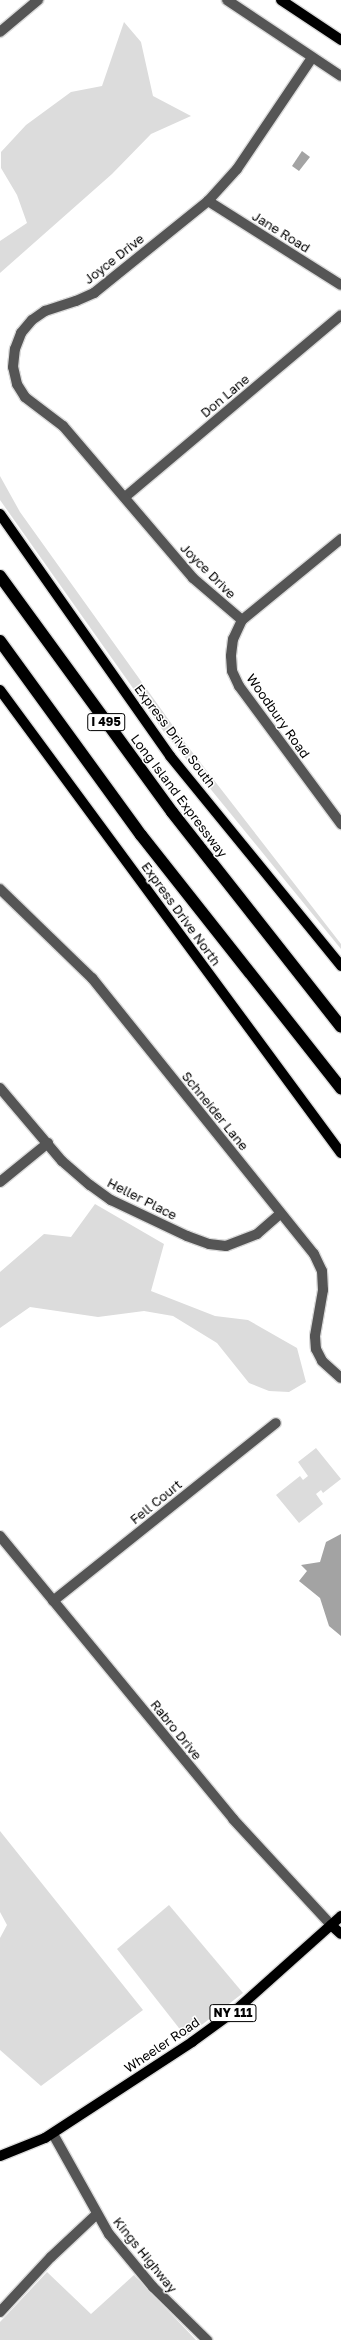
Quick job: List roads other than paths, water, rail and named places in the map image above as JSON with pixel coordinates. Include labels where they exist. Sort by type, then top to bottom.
[{"type":"highway","name":"Long Island Expressway","points":[[0,576],[172,812],[341,1027]]},
{"type":"highway","name":"I 495","points":[[0,641],[142,835],[341,1088]]},
{"type":"highway","points":[[331,1077],[341,1097]]},
{"type":"main road","points":[[281,0],[341,40]]},
{"type":"main road","name":"Express Drive South","points":[[0,514],[170,756],[341,966]]},
{"type":"main road","name":"Express Drive North","points":[[0,690],[341,1153]]},
{"type":"main road","name":"Wheeler Road","points":[[0,2156],[24,2149],[53,2134],[236,2010],[341,1916]]},
{"type":"main road","name":"Rabro Drive","points":[[331,1925],[341,1934]]},
{"type":"street","points":[[0,32],[38,0]]},
{"type":"street","points":[[227,0],[341,76]]},
{"type":"street","name":"Joyce Drive","points":[[242,620],[193,578],[64,426],[25,397],[17,384],[13,367],[15,349],[21,333],[32,320],[45,311],[76,301],[94,293],[208,201],[237,169],[312,58]]},
{"type":"street","name":"Jane Road","points":[[208,201],[341,285]]},
{"type":"street","name":"Don Lane","points":[[125,497],[341,315]]},
{"type":"street","name":"Woodbury Road","points":[[340,541],[242,620],[233,639],[231,656],[232,671],[239,686],[341,824]]},
{"type":"street","name":"Schneider Lane","points":[[0,889],[92,978],[280,1214],[314,1254],[322,1271],[323,1290],[315,1336],[316,1349],[322,1361],[341,1378]]},
{"type":"street","name":"Heller Place","points":[[0,1088],[74,1172],[111,1200],[209,1244],[226,1246],[242,1242],[257,1234],[280,1214]]},
{"type":"street","points":[[0,1182],[48,1143]]},
{"type":"street","name":"Fell Court","points":[[53,1601],[276,1423]]},
{"type":"street","name":"Rabro Drive","points":[[0,1536],[233,1819],[331,1925]]},
{"type":"street","name":"Kings Highway","points":[[53,2134],[109,2234],[145,2278],[208,2340]]},
{"type":"street","points":[[0,2312],[52,2257],[97,2214]]}]
